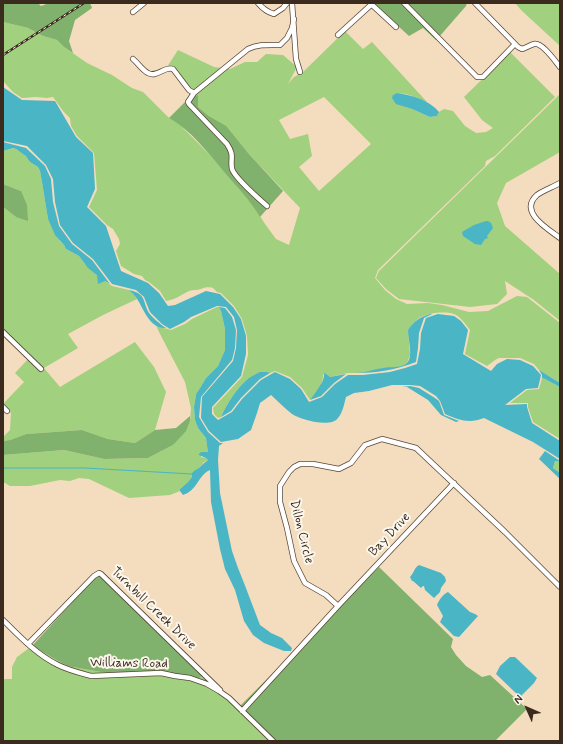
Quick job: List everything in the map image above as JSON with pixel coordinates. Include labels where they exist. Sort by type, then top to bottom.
[{"type":"street","points":[[133,12],[144,3]]},
{"type":"street","points":[[258,3],[263,9],[274,14],[283,8],[286,3]]},
{"type":"street","points":[[292,3],[296,59],[300,72]]},
{"type":"street","points":[[338,35],[371,3],[396,27]]},
{"type":"street","points":[[404,3],[477,77],[483,77],[515,44]]},
{"type":"street","points":[[475,3],[518,47],[522,49],[533,44],[540,45],[560,67]]},
{"type":"street","points":[[267,206],[236,176],[232,168],[231,150],[188,102],[189,98],[194,93],[248,49],[259,46],[280,45],[287,38],[292,28],[294,19]]},
{"type":"street","points":[[133,59],[146,73],[155,74],[168,68],[173,69],[194,93]]},
{"type":"street","points":[[560,183],[538,194],[533,200],[531,210],[536,220],[560,238]]},
{"type":"street","points":[[3,332],[41,369]]},
{"type":"street","points":[[3,407],[8,411]]},
{"type":"street","name":"Dillon Circle","points":[[338,606],[326,595],[305,583],[294,561],[280,502],[280,486],[294,467],[300,464],[313,464],[340,470],[351,463],[365,445],[382,439],[416,448],[454,483]]},
{"type":"street","points":[[454,483],[560,587]]},
{"type":"street","name":"Bay Drive","points":[[242,711],[454,483]]},
{"type":"street","name":"Turnbull Creek Drive","points":[[28,644],[94,576],[99,573],[229,698]]},
{"type":"street","name":"Williams Road","points":[[3,620],[28,644],[46,658],[57,665],[80,673],[91,676],[161,673],[190,678],[206,684],[229,698],[273,741]]},
{"type":"green space","points":[[3,3],[38,3],[41,6],[49,3],[90,3],[92,8],[75,20],[69,41],[73,53],[57,40],[43,36],[28,28],[3,22]]},
{"type":"green space","points":[[402,3],[437,39],[436,40],[423,28],[409,36],[374,4]]},
{"type":"green space","points":[[407,3],[467,3],[439,37]]},
{"type":"green space","points":[[515,3],[560,3],[560,46],[521,10]]},
{"type":"green space","points":[[3,22],[28,28],[43,36],[57,40],[64,47],[87,63],[112,75],[132,88],[143,92],[168,117],[179,124],[209,154],[253,205],[276,239],[289,245],[300,208],[249,154],[226,127],[198,107],[179,76],[167,67],[178,50],[214,67],[230,69],[245,62],[257,62],[266,54],[283,55],[297,67],[288,84],[294,77],[302,73],[345,31],[363,49],[372,42],[427,102],[402,93],[393,95],[403,106],[430,117],[437,116],[439,112],[444,109],[453,111],[465,126],[476,133],[486,132],[493,128],[482,120],[464,97],[510,52],[555,97],[495,156],[486,161],[485,166],[378,270],[375,278],[385,290],[396,299],[407,304],[428,303],[469,312],[488,311],[517,296],[527,297],[560,323],[560,383],[539,370],[534,364],[520,358],[499,358],[487,366],[465,354],[470,330],[457,315],[436,313],[419,318],[408,330],[410,355],[407,363],[403,366],[383,368],[368,372],[348,373],[330,377],[323,374],[319,388],[310,400],[302,388],[290,377],[275,371],[254,375],[234,394],[221,417],[218,418],[214,414],[213,408],[242,377],[248,355],[247,336],[242,319],[234,306],[221,293],[210,287],[190,291],[166,301],[160,291],[142,276],[134,274],[121,266],[116,251],[120,244],[119,239],[113,229],[89,207],[97,190],[94,153],[77,136],[71,126],[70,118],[53,97],[22,98],[13,92],[3,81]],"holes":[[[324,97],[371,144],[319,191],[299,167],[312,156],[308,134],[290,139],[279,120]]]},
{"type":"green space","points":[[560,94],[560,152],[506,183],[497,203],[505,226],[560,274],[560,321],[534,300],[505,281],[507,294],[497,304],[470,307],[399,299],[386,289],[376,278],[379,271]]},
{"type":"green space","points":[[198,95],[198,107],[209,116],[226,126],[283,191],[260,217],[248,199],[199,143],[185,129],[169,118],[191,96],[193,97]]},
{"type":"green space","points":[[13,148],[24,154],[30,162],[38,167],[40,171],[48,219],[66,249],[79,256],[85,264],[112,286],[129,290],[134,293],[137,299],[68,334],[78,348],[44,368],[60,387],[135,342],[154,367],[166,392],[155,430],[135,443],[108,439],[82,430],[26,434],[3,441],[3,437],[10,430],[11,413],[3,406],[3,404],[24,382],[15,373],[30,357],[3,333],[3,207],[16,217],[21,191],[3,184],[3,151]]},
{"type":"green space","points":[[3,184],[21,191],[27,205],[28,221],[16,217],[3,207]]},
{"type":"green space","points":[[219,307],[221,311],[225,329],[225,350],[218,366],[206,378],[196,394],[194,407],[195,420],[198,428],[206,438],[208,452],[201,452],[201,457],[208,460],[193,473],[192,477],[180,489],[180,491],[170,495],[129,498],[89,479],[79,478],[70,481],[60,480],[30,486],[10,486],[3,482],[3,455],[64,450],[104,459],[148,458],[173,445],[190,421],[191,408],[185,382],[156,325],[171,330]]},
{"type":"green space","points":[[542,378],[560,387],[560,439],[533,422],[528,403],[510,403],[527,390],[539,389]]},
{"type":"green space","points":[[190,416],[190,421],[186,431],[173,445],[148,458],[104,459],[64,450],[3,455],[3,441],[26,434],[82,430],[108,439],[135,443],[155,430],[176,428]]},
{"type":"green space","points":[[555,461],[560,461],[560,473],[553,468]]},
{"type":"green space","points":[[379,567],[453,639],[451,647],[466,666],[482,677],[490,675],[527,709],[495,741],[276,741],[239,707]]},
{"type":"green space","points":[[98,574],[204,673],[199,678],[190,678],[158,672],[107,673],[67,666],[32,646]]},
{"type":"green space","points":[[32,646],[67,666],[107,673],[204,673],[276,741],[3,741],[3,680],[12,679],[12,667],[17,657]]},
{"type":"water","points":[[3,87],[22,100],[55,101],[76,137],[93,153],[95,189],[87,207],[106,226],[121,271],[148,283],[159,293],[168,306],[175,305],[206,291],[220,294],[233,307],[241,319],[246,336],[246,354],[241,376],[212,407],[212,414],[218,420],[232,412],[242,399],[261,380],[275,372],[290,379],[301,389],[309,402],[322,397],[335,384],[348,375],[390,372],[417,364],[421,333],[426,318],[438,314],[454,316],[461,321],[468,330],[463,354],[491,371],[497,364],[507,359],[520,360],[533,366],[541,375],[538,388],[526,389],[505,405],[527,404],[532,423],[560,441],[560,459],[533,442],[484,418],[469,421],[445,414],[440,401],[436,396],[420,386],[410,385],[392,385],[354,393],[346,397],[342,411],[338,418],[334,421],[323,423],[309,421],[292,414],[271,395],[260,403],[251,430],[238,439],[221,442],[209,431],[201,418],[202,397],[233,361],[236,348],[237,330],[234,317],[226,307],[217,306],[191,317],[170,329],[162,324],[150,312],[144,297],[136,290],[112,284],[93,259],[73,243],[60,225],[55,202],[53,179],[46,165],[27,146],[3,141]]},
{"type":"water","points":[[397,93],[425,101],[439,112],[437,116],[430,117],[396,104],[392,98],[393,95]]},
{"type":"water","points":[[3,142],[26,148],[45,166],[51,179],[53,202],[59,226],[72,244],[92,260],[110,284],[105,281],[98,284],[97,275],[88,268],[79,256],[66,249],[55,235],[48,219],[40,171],[38,167],[16,149],[13,148],[3,151]]},
{"type":"water","points":[[486,221],[491,223],[493,228],[487,236],[488,238],[485,239],[481,245],[475,244],[463,236],[462,232],[474,225]]},
{"type":"water","points":[[129,290],[139,294],[143,298],[149,313],[166,328],[153,324],[134,294]]},
{"type":"water","points":[[219,307],[225,308],[232,317],[236,330],[235,348],[232,360],[201,397],[199,417],[208,432],[220,443],[223,443],[219,446],[218,460],[220,493],[232,551],[260,625],[271,633],[282,638],[292,648],[291,651],[284,651],[264,643],[253,635],[244,621],[235,590],[225,569],[220,549],[211,502],[210,470],[203,475],[188,493],[183,495],[180,491],[180,489],[192,477],[192,473],[208,460],[199,455],[201,452],[208,452],[206,438],[198,428],[195,420],[194,407],[196,394],[206,378],[218,366],[225,350],[225,329]]},
{"type":"water","points":[[432,314],[424,318],[419,333],[416,362],[386,370],[355,373],[406,364],[410,356],[408,330],[423,316]]},
{"type":"water","points":[[539,370],[560,383],[560,387],[542,378]]},
{"type":"water","points":[[260,372],[270,373],[260,379],[241,398],[231,411],[221,417],[229,401],[240,386],[249,378]]},
{"type":"water","points":[[324,373],[330,377],[346,374],[321,396],[310,400],[323,381]]},
{"type":"water","points":[[410,386],[419,388],[435,398],[439,401],[444,415],[459,421],[456,422],[441,415],[428,400],[407,387],[402,387]]},
{"type":"water","points":[[545,451],[560,461],[555,461],[553,468],[560,473],[560,479],[539,459]]},
{"type":"water","points":[[419,565],[441,573],[445,577],[446,581],[440,592],[434,598],[425,590],[424,586],[421,588],[412,581],[410,577]]},
{"type":"water","points":[[448,592],[470,612],[478,616],[459,637],[454,636],[440,622],[443,616],[437,605],[441,597]]},
{"type":"water","points":[[510,657],[515,657],[537,678],[520,697],[496,674],[500,666]]},
{"type":"waterway","points":[[3,468],[85,468],[192,474]]},
{"type":"railway","points":[[3,55],[84,3]]}]
